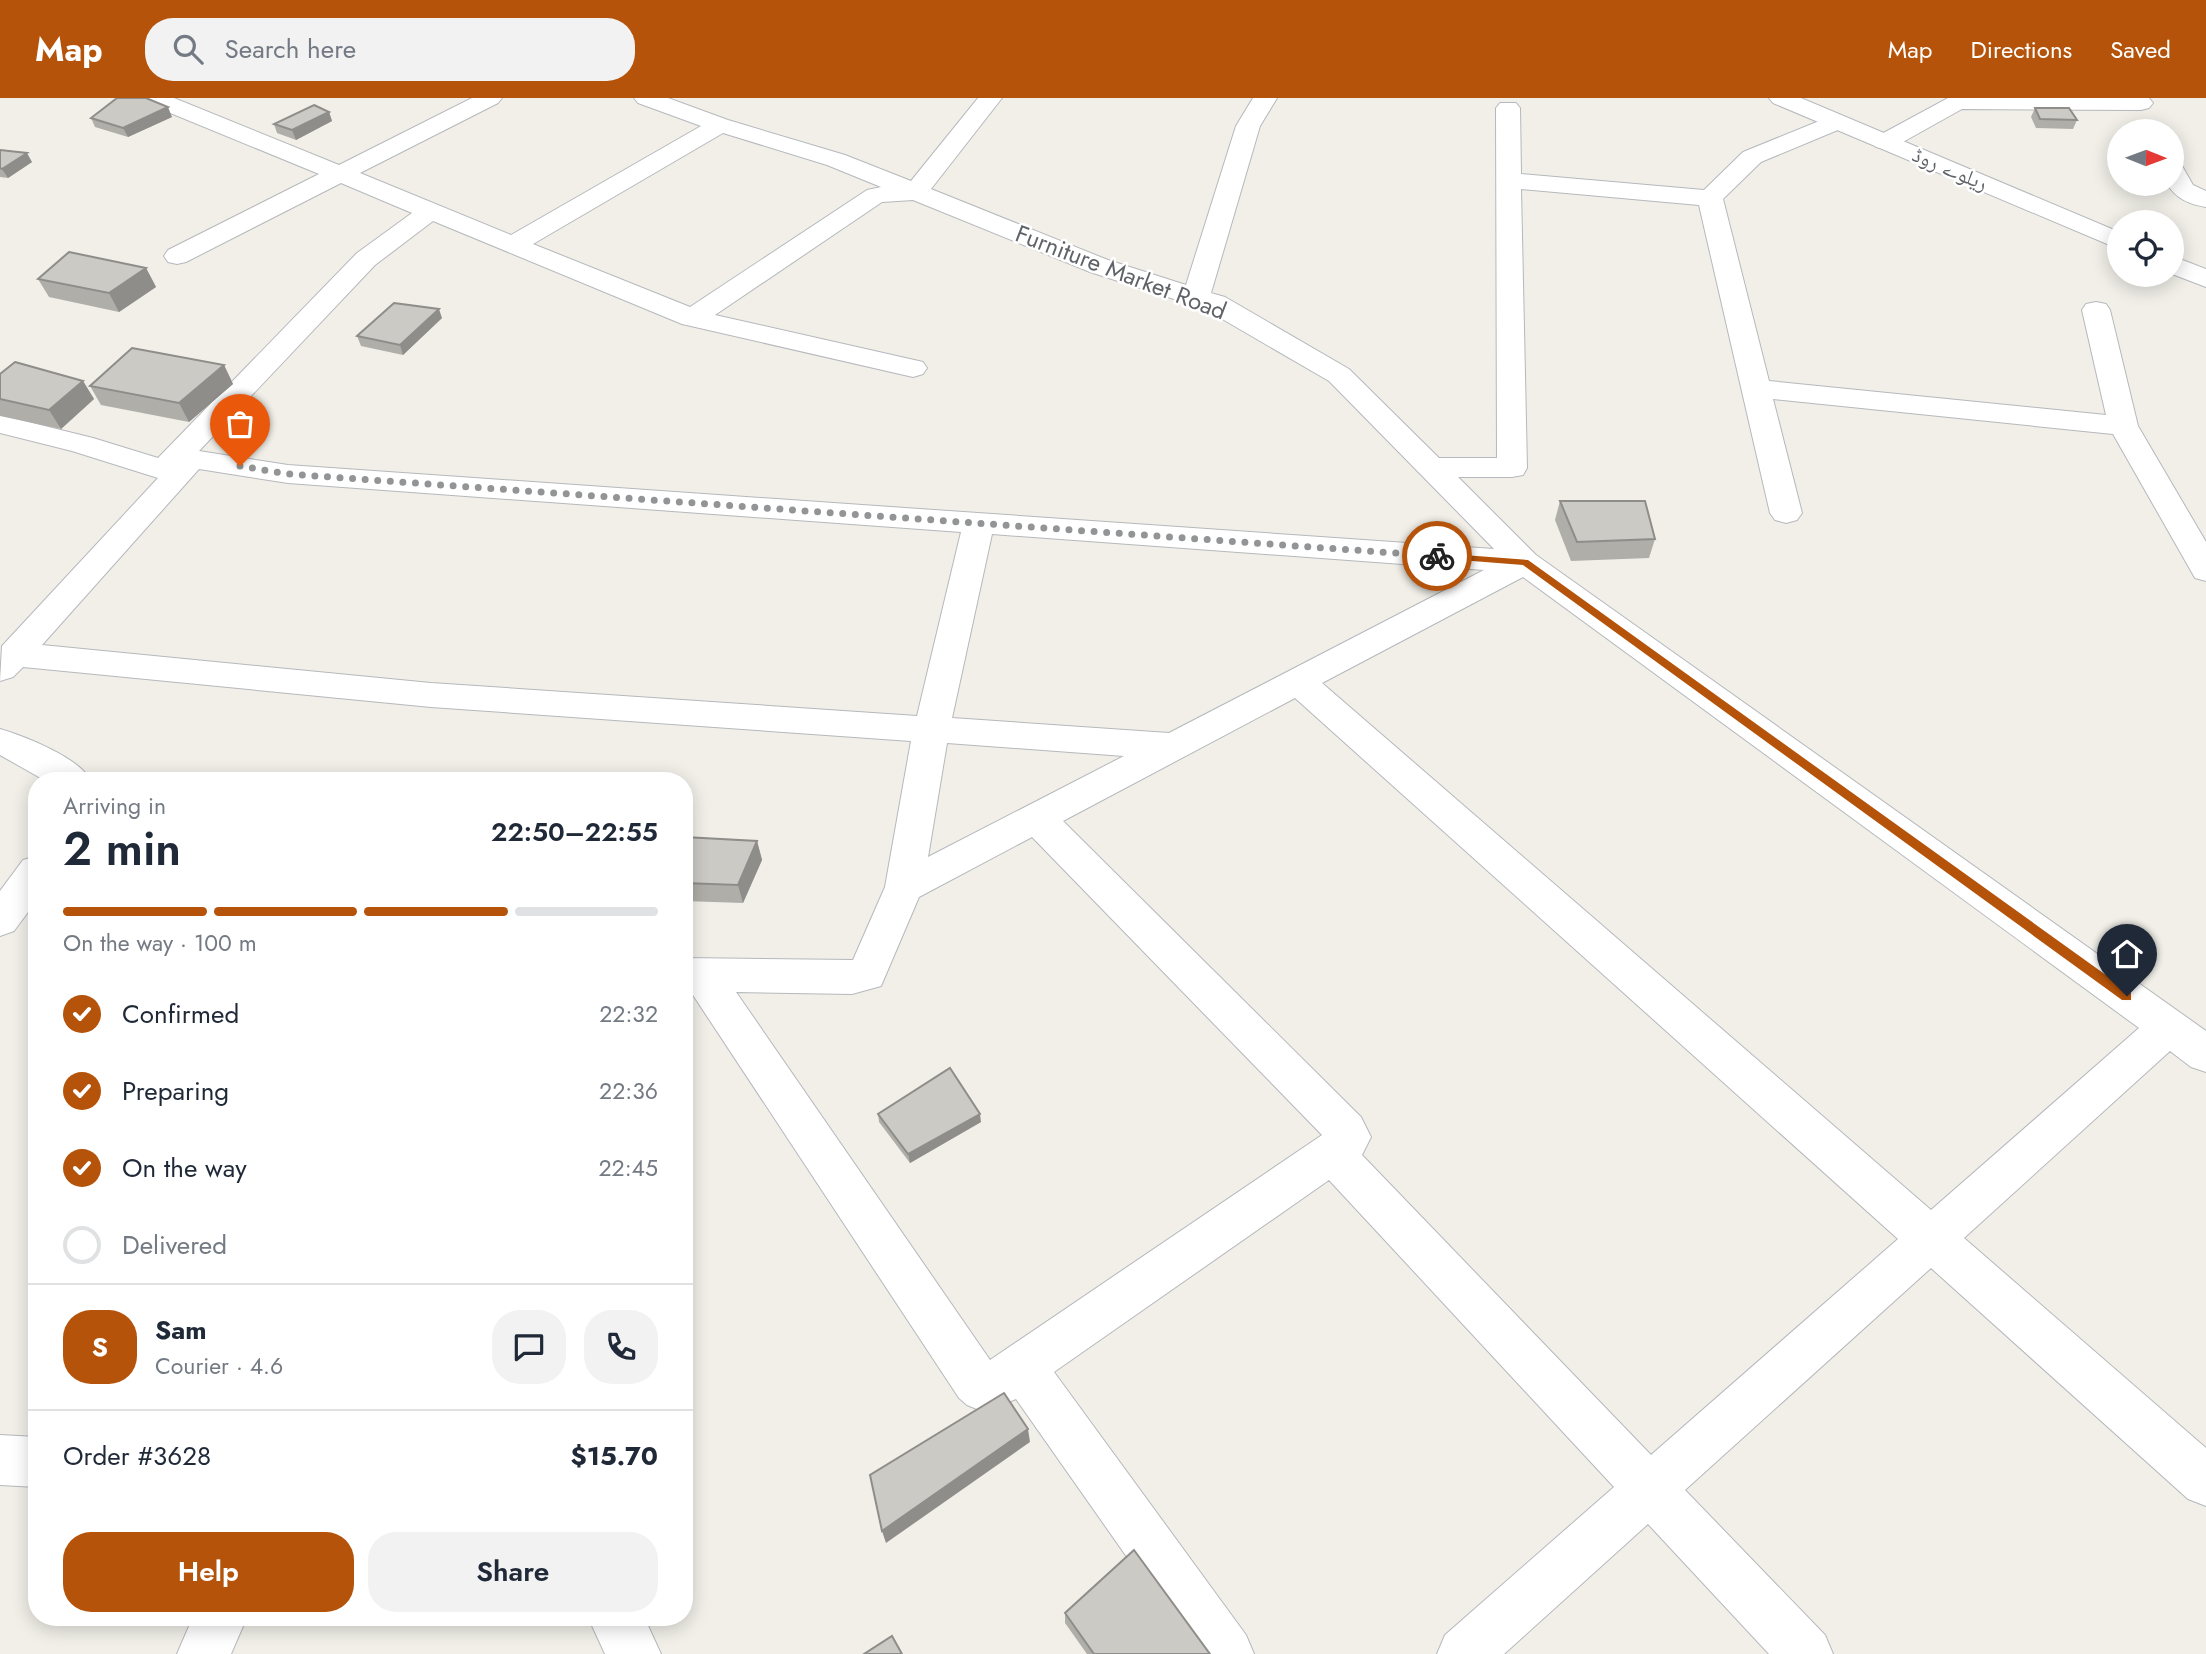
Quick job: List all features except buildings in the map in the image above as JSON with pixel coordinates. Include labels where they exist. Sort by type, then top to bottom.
[{"type":"street","points":[[177,256],[490,98]]},
{"type":"street","name":"Furniture Market Road","points":[[646,98],[720,125],[836,160],[1100,266],[1215,303],[1339,375],[1525,562],[2206,1054]]},
{"type":"street","points":[[692,318],[876,195],[916,192],[990,98]]},
{"type":"street","points":[[1196,297],[1248,126],[1265,98]]},
{"type":"street","name":"ریلوے روڈ","points":[[1781,98],[2107,236]]},
{"type":"street","points":[[163,99],[692,318],[913,368]]},
{"type":"street","points":[[1885,142],[1958,102],[2143,108]]},
{"type":"street","points":[[1431,467],[1512,468],[1508,108]]},
{"type":"street","points":[[1509,180],[1710,198],[1752,157],[1837,121]]},
{"type":"street","points":[[514,244],[720,125]]},
{"type":"street","points":[[2184,192],[2198,199],[2206,199]]},
{"type":"street","points":[[1710,198],[1786,513]]},
{"type":"street","points":[[7,663],[178,464],[366,259],[431,211]]},
{"type":"street","points":[[2184,269],[2206,279]]},
{"type":"street","points":[[2096,310],[2123,426],[2206,570]]},
{"type":"street","points":[[1757,389],[2123,426]]},
{"type":"street","points":[[0,424],[178,464],[288,474],[1525,562]]},
{"type":"street","points":[[694,976],[852,977],[867,974],[904,887],[932,731],[979,523]]},
{"type":"street","points":[[904,887],[1525,562]]},
{"type":"street","points":[[7,663],[932,731],[1173,746]]},
{"type":"street","points":[[1298,681],[2206,1482]]},
{"type":"street","points":[[0,742],[57,772]]},
{"type":"street","points":[[694,976],[976,1381],[984,1388],[993,1386],[1345,1144],[1349,1137],[1346,1130],[1037,817]]},
{"type":"street","points":[[28,883],[0,920],[28,922]]},
{"type":"street","points":[[1464,1654],[2169,1027]]},
{"type":"street","points":[[1331,1152],[1806,1654]]},
{"type":"street","points":[[1021,1366],[1227,1654]]},
{"type":"street","points":[[0,1460],[28,1462]]},
{"type":"street","points":[[204,1654],[216,1626]]},
{"type":"street","points":[[620,1626],[634,1654]]},
{"type":"way so far","points":[[240,466],[288,474],[1437,556]]},
{"type":"route","points":[[1437,556],[1525,562],[2127,996]]}]
